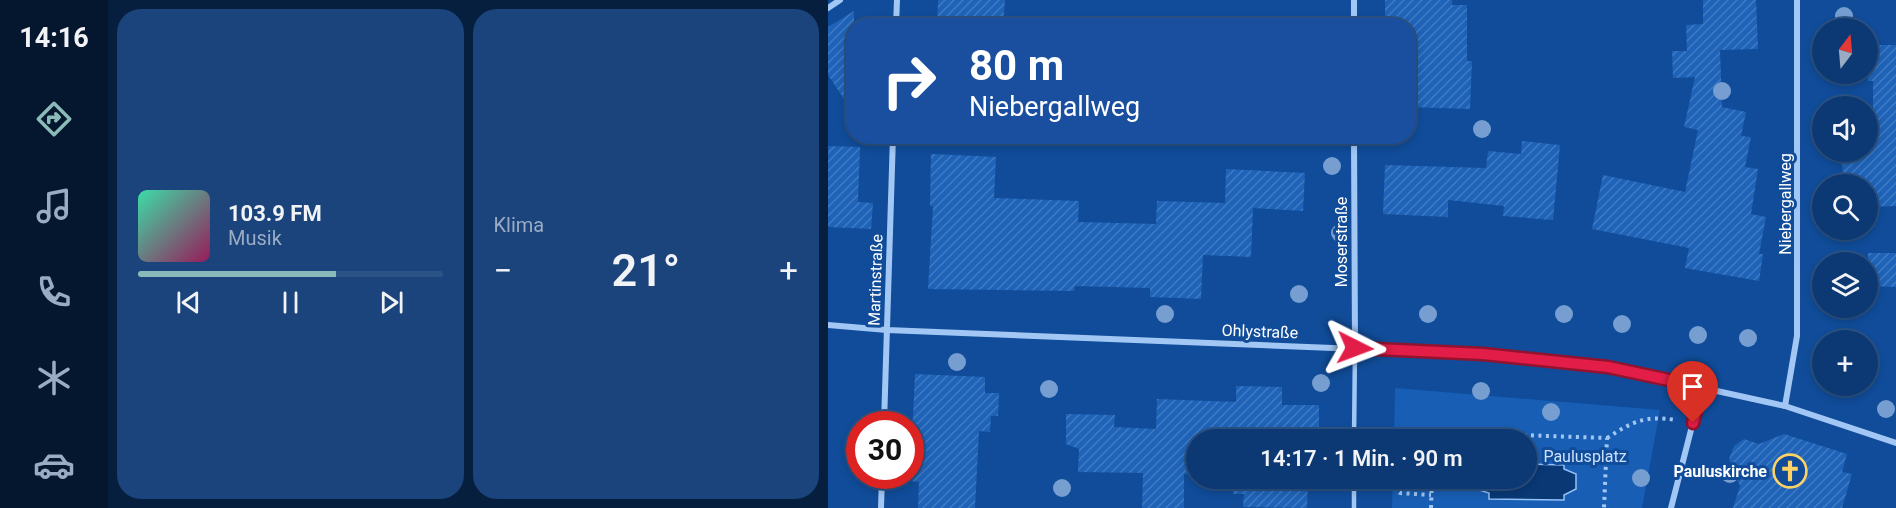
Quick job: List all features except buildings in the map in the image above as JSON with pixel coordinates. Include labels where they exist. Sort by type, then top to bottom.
[{"type":"street","points":[[828,8],[840,0]]},
{"type":"street","points":[[896,18],[897,0]]},
{"type":"street","points":[[1354,0],[1354,18]]},
{"type":"street","name":"Niebergallweg","points":[[1785,406],[1797,336],[1797,0]]},
{"type":"street","name":"Martinstraße","points":[[884,411],[893,144]]},
{"type":"street","name":"Moserstraße","points":[[1354,144],[1355,348]]},
{"type":"street","name":"Ohlystraße","points":[[828,325],[887,330],[1483,354],[1608,367],[1785,406],[1896,443]]},
{"type":"street","points":[[1671,508],[1702,387]]},
{"type":"street","points":[[881,508],[882,489]]},
{"type":"lane","points":[[1354,429],[1355,348]]},
{"type":"lane","points":[[1354,489],[1354,508]]},
{"type":"path","points":[[1537,436],[1607,438],[1634,421],[1661,417]]},
{"type":"path","points":[[1604,508],[1607,438]]},
{"type":"path","points":[[1396,489],[1401,493],[1431,495]]},
{"type":"path","points":[[1431,489],[1431,508]]},
{"type":"green space","name":"Paulusplatz","points":[[1395,388],[1660,410],[1642,508],[1392,508],[1393,489],[1537,489],[1537,429],[1394,429]]},
{"type":"shaded area","points":[[1537,464],[1564,465],[1564,469],[1576,474],[1576,489],[1564,495],[1564,500],[1489,499],[1489,493],[1479,490],[1537,489]]},
{"type":"place","name":"Pauluskirche","points":[[1790,471]]},
{"type":"route","points":[[1355,348],[1483,354],[1608,367],[1702,387],[1693,423]]}]
